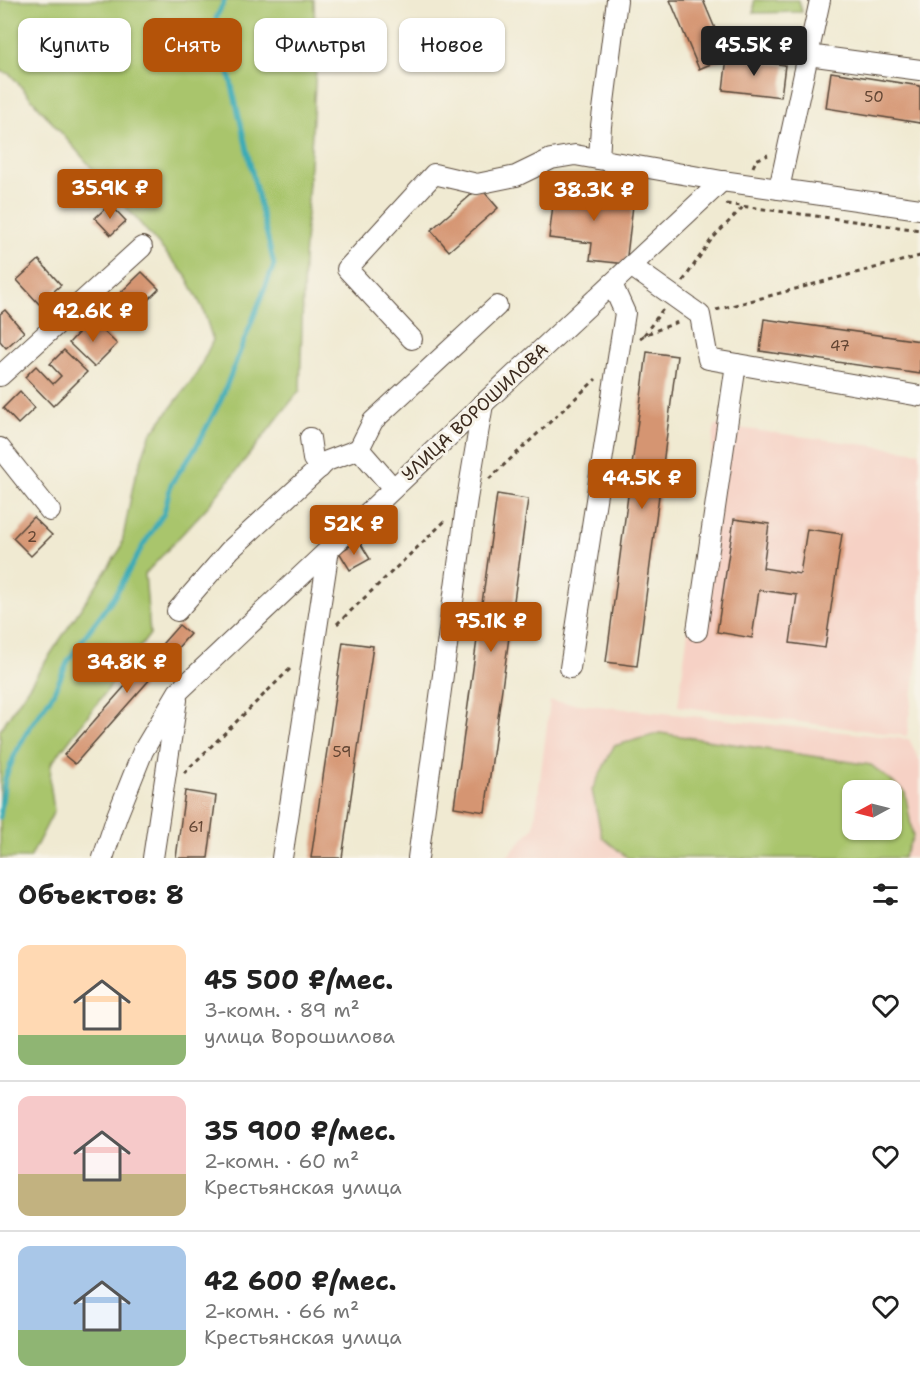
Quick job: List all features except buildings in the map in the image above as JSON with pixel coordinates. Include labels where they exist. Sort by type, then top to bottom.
[{"type":"street","points":[[599,159],[617,0]]},
{"type":"street","points":[[779,189],[820,0]]},
{"type":"street","points":[[808,55],[920,70]]},
{"type":"street","points":[[412,339],[347,269],[434,174],[477,184],[516,176],[551,159],[575,155],[723,181],[920,209]]},
{"type":"street","name":"УЛИЦА ВОРОШИЛОВА","points":[[103,858],[142,751],[178,692],[723,181]]},
{"type":"street","points":[[0,376],[142,247]]},
{"type":"street","points":[[631,266],[699,315],[708,359],[920,396]]},
{"type":"street","points":[[570,668],[625,313],[612,284]]},
{"type":"street","points":[[177,611],[230,550],[327,461],[359,449],[373,421],[497,306]]},
{"type":"street","points":[[697,631],[736,364]]},
{"type":"street","points":[[418,858],[467,499],[483,404]]},
{"type":"street","points":[[310,438],[313,459],[320,468]]},
{"type":"street","points":[[0,448],[50,511]]},
{"type":"street","points":[[359,449],[393,488]]},
{"type":"street","points":[[282,858],[329,549]]},
{"type":"street","points":[[153,858],[178,692]]},
{"type":"path","points":[[163,794],[467,499],[644,335],[711,240],[744,206],[920,230]]},
{"type":"path","points":[[644,335],[699,315],[920,256]]},
{"type":"shaded area","points":[[715,425],[920,452],[920,638],[907,736],[678,706]]},
{"type":"shaded area","points":[[550,701],[909,739],[920,761],[920,858],[506,858],[534,827]]},
{"type":"green space","points":[[0,0],[314,0],[315,18],[254,18],[254,72],[316,72],[304,260],[300,390],[210,504],[145,574],[150,634],[51,764],[50,782],[54,811],[30,858],[0,858],[0,730],[121,548],[134,481],[150,435],[196,375],[213,340],[203,309],[186,276],[10,74],[0,71]]},
{"type":"green space","points":[[754,0],[799,0],[802,12],[754,13]]},
{"type":"green space","points":[[660,733],[871,765],[890,780],[842,780],[842,840],[902,840],[902,790],[905,792],[913,837],[903,858],[628,858],[602,837],[592,790],[614,746]]},
{"type":"waterway","points":[[0,817],[5,779],[15,754],[28,730],[53,694],[68,661],[116,594],[164,513],[171,484],[196,447],[220,402],[274,265],[216,18],[225,0]]}]
